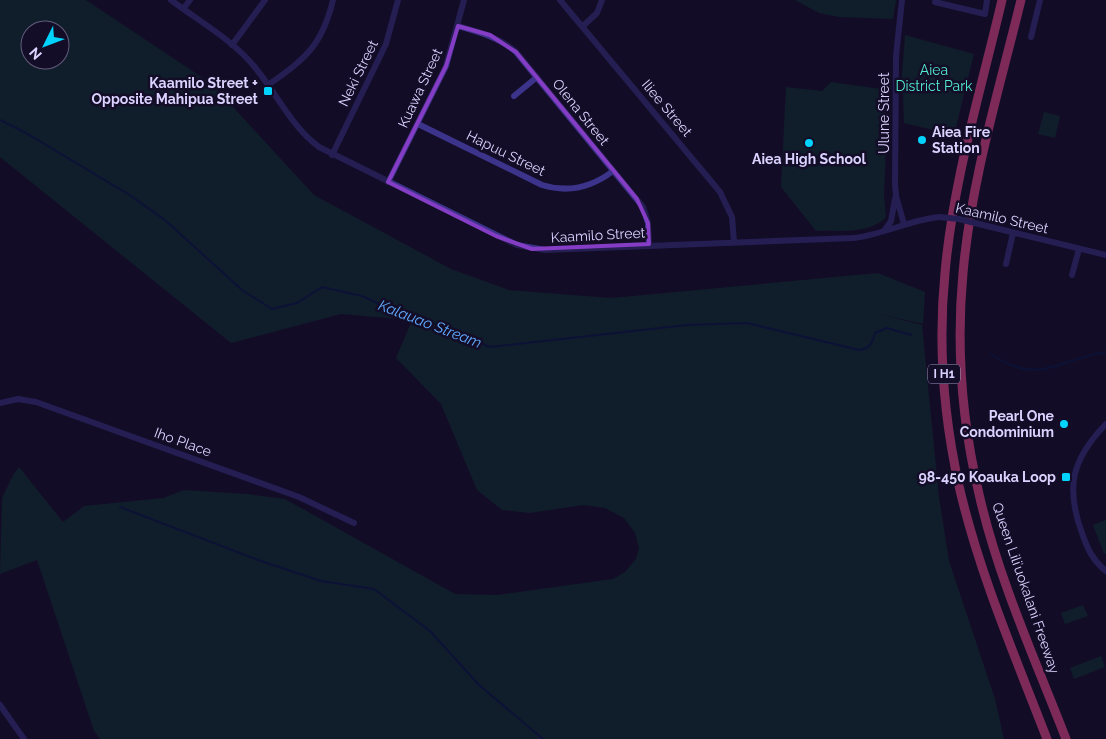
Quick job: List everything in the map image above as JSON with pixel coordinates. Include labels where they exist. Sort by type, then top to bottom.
[{"type":"highway","name":"I H1","points":[[1002,0],[951,222],[942,309],[943,363],[953,452],[965,508],[981,562],[1046,739]]},
{"type":"highway","name":"Queen Liliʻuokalani Freeway","points":[[1021,0],[975,190],[967,237],[960,311],[962,384],[967,433],[979,494],[994,549],[1066,739]]},
{"type":"street","name":"Kaamilo Street","points":[[171,0],[232,46],[251,63],[300,131],[319,148],[496,236],[532,249],[853,238],[881,233],[904,224],[939,217],[960,219],[1106,255]]},
{"type":"street","points":[[183,9],[190,0]]},
{"type":"street","points":[[232,46],[265,0]]},
{"type":"street","points":[[268,85],[301,62],[310,52],[324,30],[333,0]]},
{"type":"street","name":"Neki Street","points":[[332,155],[386,44],[398,0]]},
{"type":"street","name":"Kuawa Street","points":[[388,182],[448,60],[464,0]]},
{"type":"street","name":"Iliee Street","points":[[560,0],[720,192],[732,217],[734,242]]},
{"type":"street","points":[[583,26],[597,13],[602,0]]},
{"type":"street","name":"Ulune Street","points":[[902,0],[896,70],[896,196],[904,224]]},
{"type":"street","points":[[935,2],[985,14],[987,0]]},
{"type":"street","points":[[1031,37],[1040,0]]},
{"type":"street","name":"Olena Street","points":[[458,26],[490,35],[505,43],[537,77],[643,207],[648,223],[649,244]]},
{"type":"street","points":[[514,96],[537,77]]},
{"type":"street","name":"Hapuu Street","points":[[418,124],[542,185],[554,188],[584,187],[603,179],[613,171]]},
{"type":"street","points":[[881,233],[891,221],[896,196]]},
{"type":"street","points":[[1006,264],[1013,233]]},
{"type":"street","points":[[1072,274],[1079,249]]},
{"type":"street","name":"Iho Place","points":[[0,403],[18,399],[36,402],[299,497],[354,523]]},
{"type":"street","points":[[1106,424],[1090,441],[1081,456],[1075,468],[1072,492],[1075,514],[1088,550],[1099,566],[1106,571]]},
{"type":"street","points":[[0,705],[24,739]]},
{"type":"highlighted area","points":[[458,26],[490,35],[516,52],[637,199],[648,223],[649,244],[532,249],[496,236],[388,182],[446,66]]},
{"type":"green space","points":[[0,0],[86,0],[212,84],[314,195],[451,269],[509,290],[611,298],[878,273],[925,292],[923,324],[876,313],[922,325],[939,497],[949,561],[995,699],[1004,739],[100,739],[94,731],[37,560],[0,574],[2,498],[19,467],[63,522],[84,506],[163,498],[184,490],[247,494],[285,499],[455,594],[497,595],[613,579],[625,572],[636,559],[639,548],[635,533],[624,518],[605,508],[583,505],[530,513],[502,510],[477,490],[441,404],[396,358],[412,320],[341,314],[231,343],[0,157]]},
{"type":"green space","points":[[795,0],[896,0],[893,19],[839,17],[819,13]]},
{"type":"green space","name":"Aiea District Park","points":[[905,35],[974,54],[954,135],[904,123],[902,75]]},
{"type":"green space","points":[[831,82],[888,90],[884,196],[886,217],[871,227],[843,231],[816,231],[781,187],[786,87],[822,91]]},
{"type":"green space","points":[[1044,112],[1060,116],[1055,138],[1038,134]]},
{"type":"green space","points":[[1106,520],[1106,553],[1104,554],[1093,525]]},
{"type":"green space","points":[[1083,605],[1088,616],[1065,624],[1061,613]]},
{"type":"green space","points":[[1101,656],[1105,667],[1074,679],[1070,668]]},
{"type":"waterway","name":"Kalauao Stream","points":[[0,120],[26,133],[128,194],[165,220],[242,290],[272,309],[297,303],[322,287],[362,296],[423,324],[436,324],[490,347],[687,325],[747,323],[859,350],[866,348],[870,344],[875,333],[887,328],[911,335]]},
{"type":"waterway","name":"Kalauao Stream","points":[[991,354],[1008,364],[1022,369],[1036,370],[1106,352]]},
{"type":"waterway","points":[[120,507],[258,560],[321,581],[374,589],[430,631],[479,685],[543,739]]},
{"type":"place","name":"Kaamilo Street + Opposite Mahipua Street","points":[[268,91]]},
{"type":"place","name":"Aiea Fire Station","points":[[922,140]]},
{"type":"place","name":"Aiea High School","points":[[809,143]]},
{"type":"place","name":"Pearl One Condominium","points":[[1064,424]]},
{"type":"place","name":"98-450 Koauka Loop","points":[[1066,477]]}]
